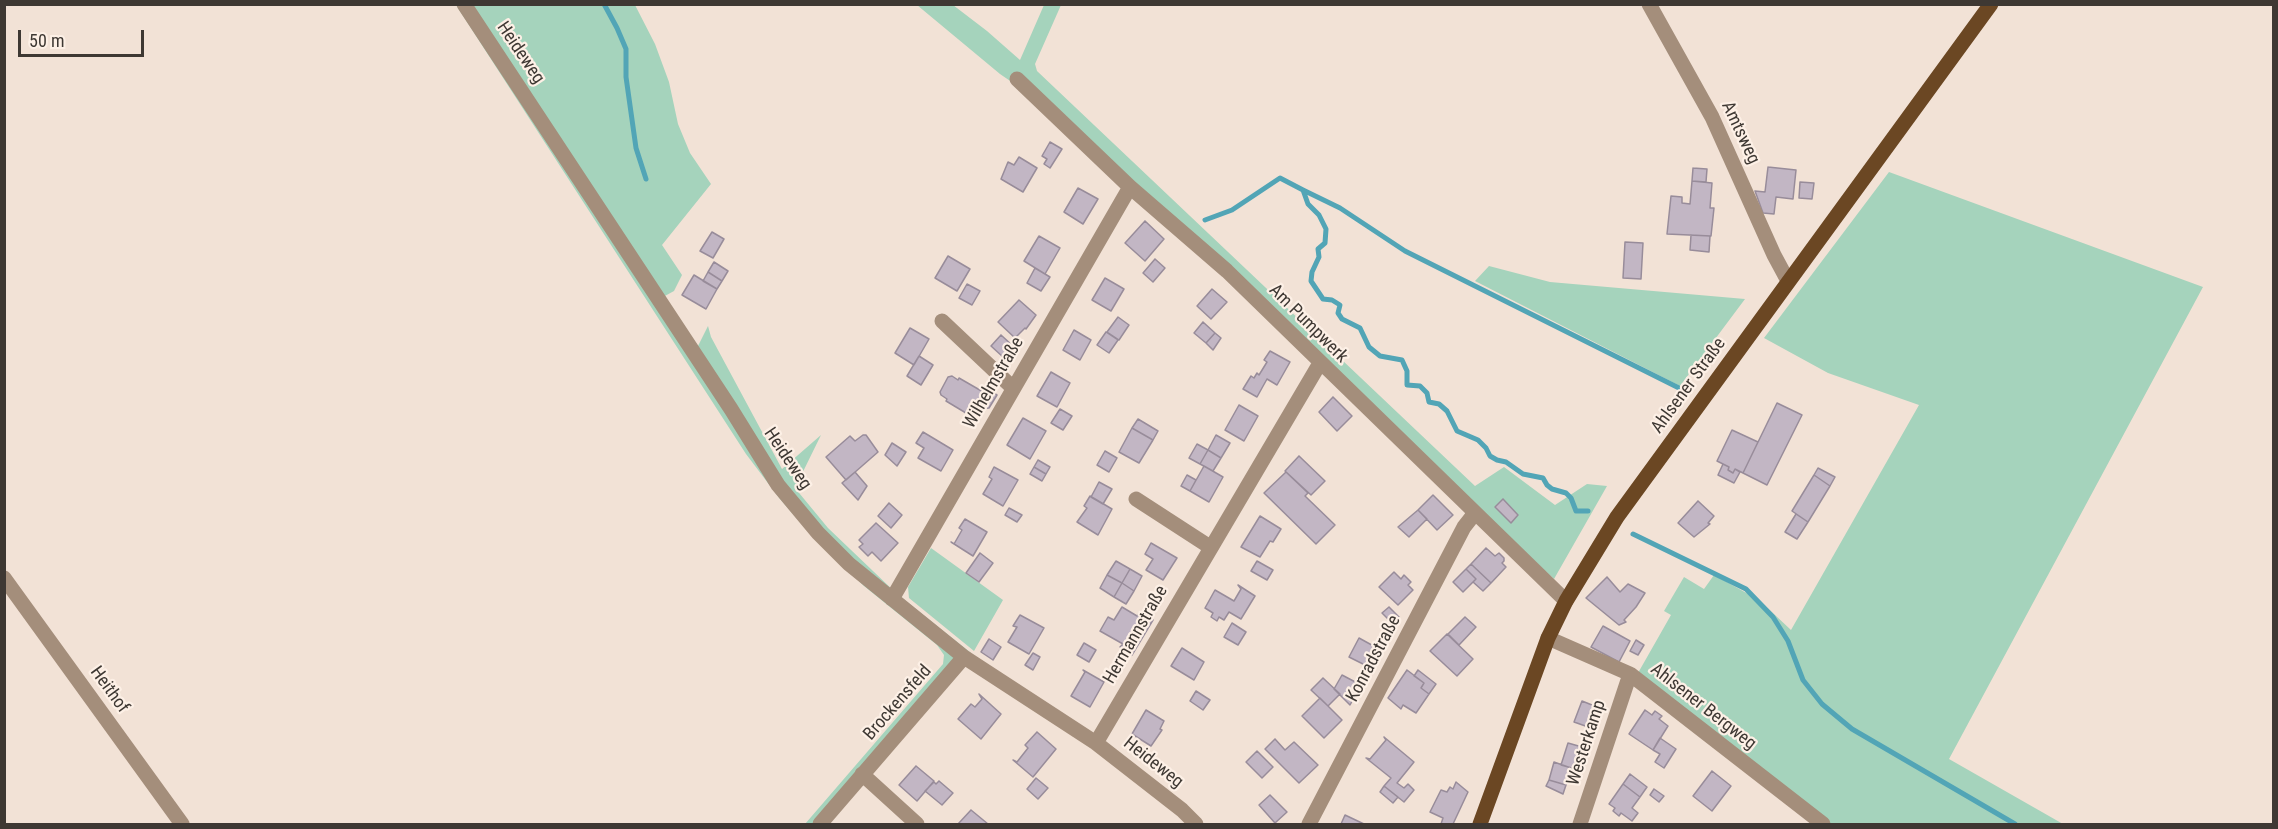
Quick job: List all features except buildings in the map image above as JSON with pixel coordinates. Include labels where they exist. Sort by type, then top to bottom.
[{"type":"main road","name":"Ahlsener Straße","points":[[1480,825],[1548,638],[1566,601],[1617,517],[1991,4]]},
{"type":"street","name":"Heideweg","points":[[464,4],[732,409],[777,485],[818,533],[849,564],[964,657],[1096,743],[1182,810],[1196,825]]},
{"type":"street","name":"Amtsweg","points":[[1649,4],[1712,117],[1788,281]]},
{"type":"street","name":"Am Pumpwerk","points":[[1017,79],[1130,187],[1227,271],[1566,601]]},
{"type":"street","name":"Wilhelmstraße","points":[[892,599],[1130,187]]},
{"type":"street","points":[[942,321],[1013,388]]},
{"type":"street","name":"Hermannstraße","points":[[1096,743],[1210,546],[1320,363]]},
{"type":"street","points":[[1136,499],[1210,546]]},
{"type":"street","name":"Konradstraße","points":[[1309,825],[1464,527],[1475,513]]},
{"type":"street","name":"Heithof","points":[[4,578],[182,825]]},
{"type":"street","name":"Ahlsener Bergweg","points":[[1548,638],[1630,674],[1822,825]]},
{"type":"street","name":"Brockensfeld","points":[[820,825],[964,657]]},
{"type":"street","name":"Westerkamp","points":[[1580,825],[1630,674]]},
{"type":"street","points":[[862,774],[917,825]]},
{"type":"green space","points":[[456,5],[635,5],[655,44],[669,82],[678,124],[690,153],[711,184],[662,245],[682,275],[674,291],[663,297],[698,346],[708,326],[711,337],[782,469],[821,435],[795,488],[828,528],[896,593],[971,653],[823,824],[805,824],[943,664],[944,655],[937,645],[864,586],[811,535],[746,454]]},
{"type":"green space","points":[[917,5],[953,5],[1020,60],[1044,5],[1061,5],[1035,64],[1037,71],[1475,486],[1504,467],[1555,505],[1587,484],[1607,486],[1554,579],[1019,87]]},
{"type":"green space","points":[[1889,172],[2203,287],[1949,759],[2063,824],[1830,824],[1638,673],[1671,615],[1664,611],[1684,577],[1704,589],[1714,575],[1759,600],[1791,630],[1919,405],[1828,373],[1764,338]]},
{"type":"green space","points":[[1489,266],[1550,282],[1745,299],[1680,386],[1475,281]]},
{"type":"green space","points":[[931,548],[1003,600],[974,651],[909,598],[908,587]]},
{"type":"waterway","points":[[604,4],[626,49],[626,77],[636,148],[646,179]]},
{"type":"waterway","points":[[1205,220],[1232,210],[1280,178],[1303,190],[1308,204],[1319,215],[1326,229],[1325,243],[1318,249],[1319,257],[1312,272],[1311,281],[1323,299],[1332,300],[1340,305],[1338,313],[1342,319],[1360,328],[1369,347],[1380,356],[1402,360],[1407,371],[1407,385],[1420,386],[1427,393],[1429,402],[1439,404],[1447,411],[1457,431],[1478,440],[1490,456],[1497,460],[1506,462],[1523,474],[1543,478],[1552,489],[1566,493],[1571,498],[1576,511],[1588,511]]},
{"type":"waterway","points":[[1303,190],[1340,208],[1405,251],[1683,390]]},
{"type":"waterway","points":[[1633,534],[1746,589],[1773,617],[1788,641],[1803,680],[1822,704],[1852,729],[2015,824]]}]
